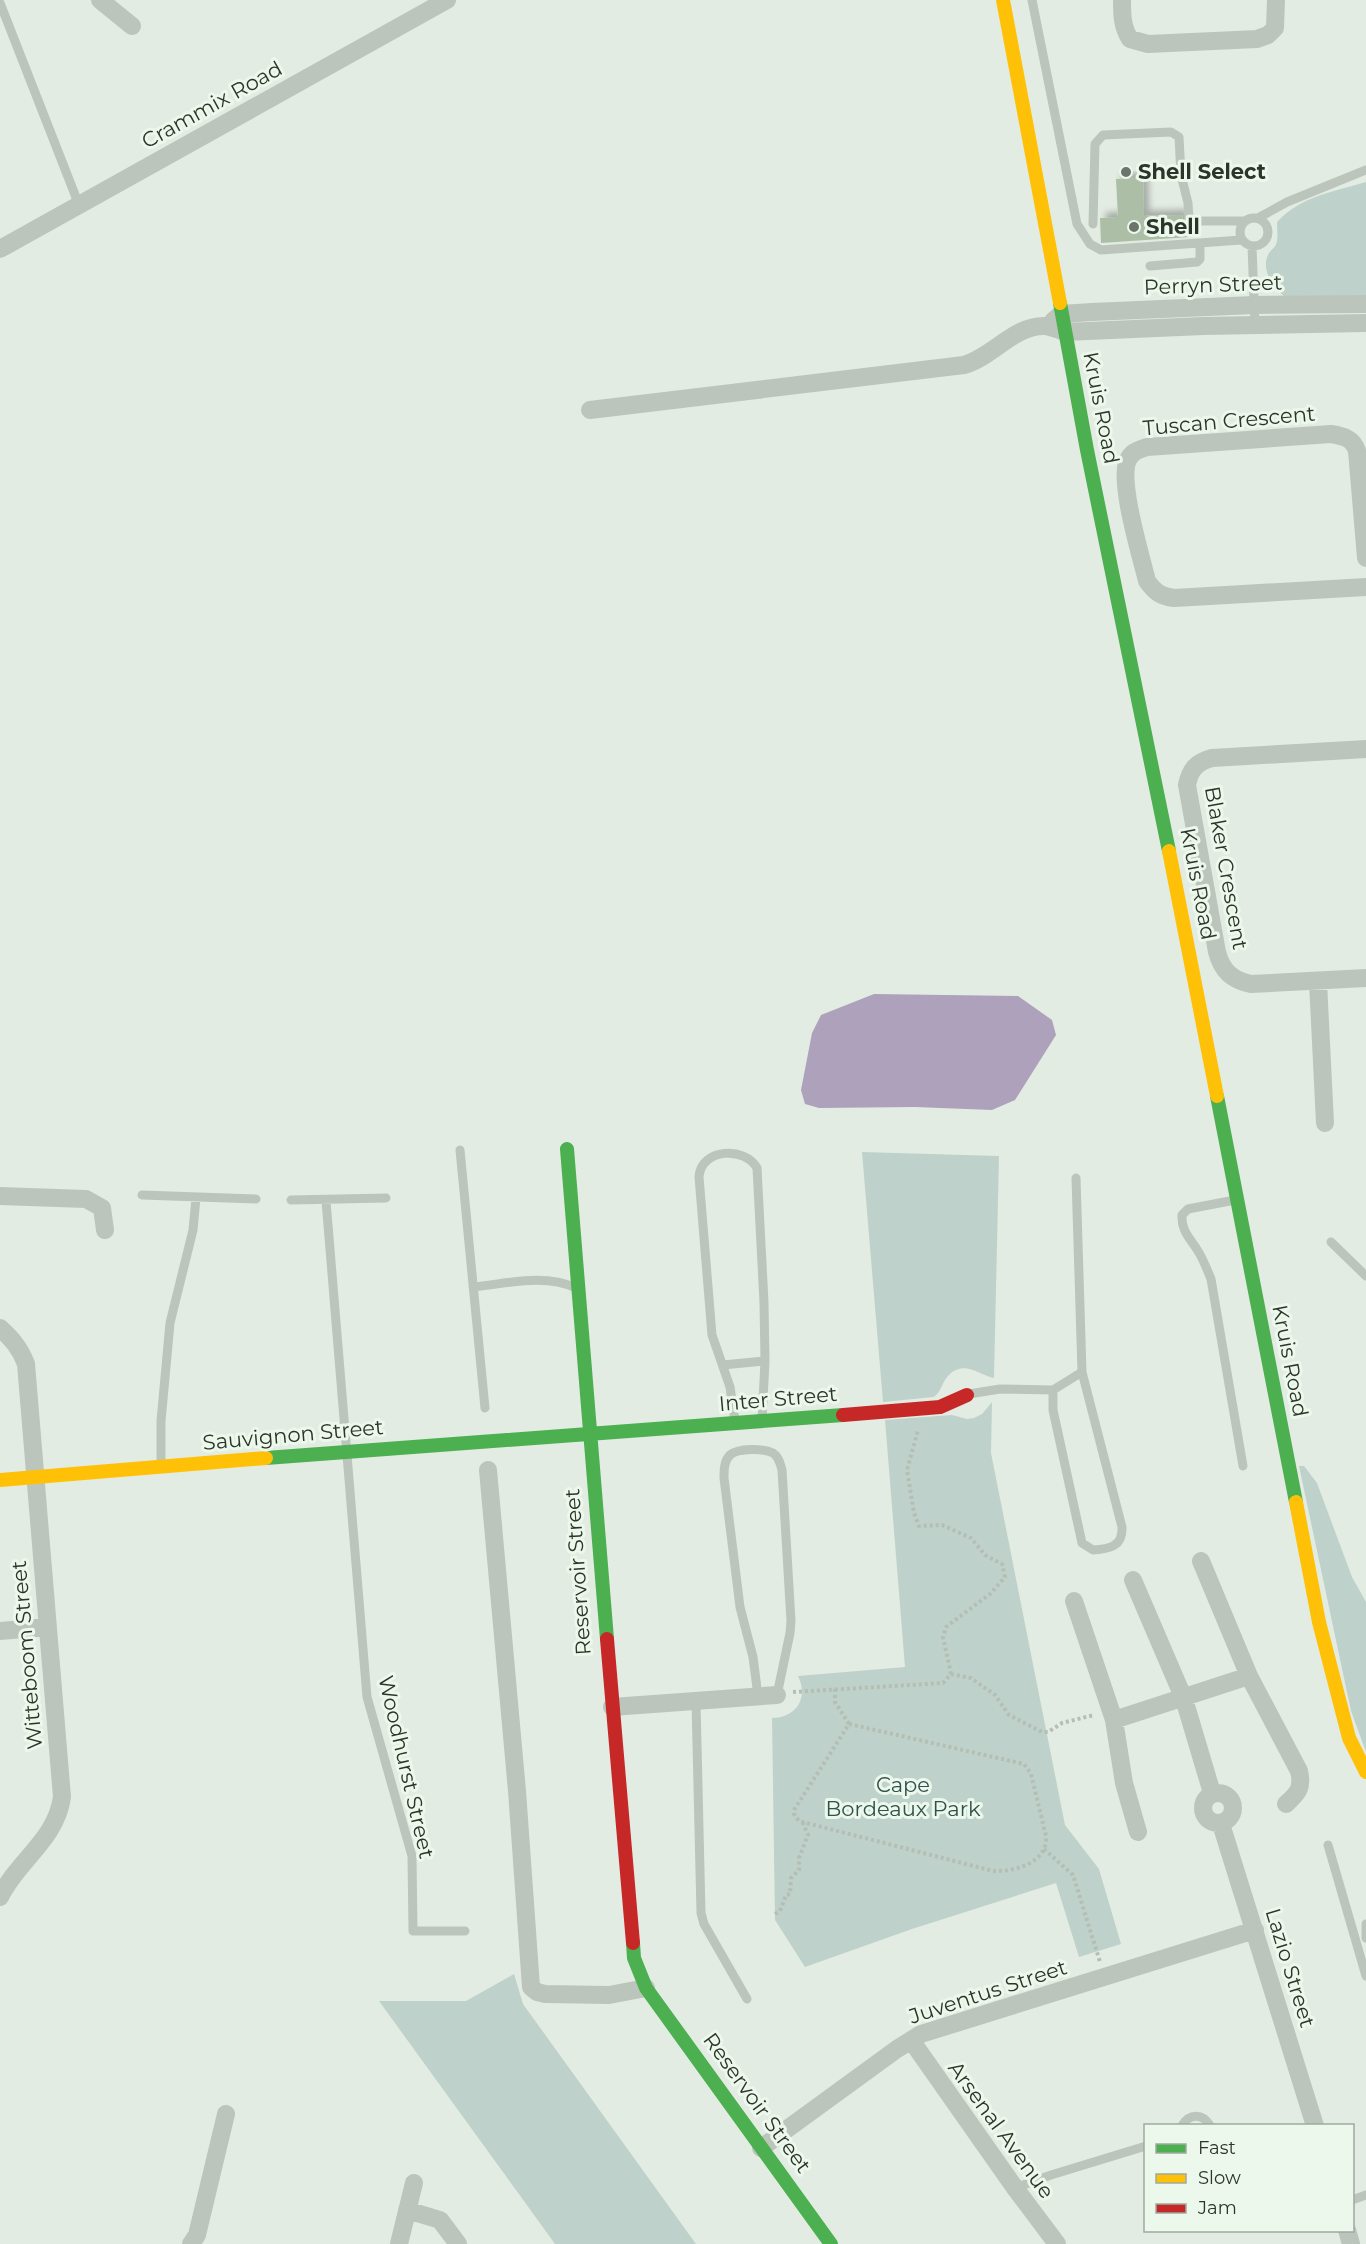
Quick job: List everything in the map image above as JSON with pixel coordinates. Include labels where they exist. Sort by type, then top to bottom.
[{"type":"street","points":[[100,0],[132,26]]},
{"type":"street","name":"Crammix Road","points":[[0,249],[447,0]]},
{"type":"street","name":"Kruis Road","points":[[1003,0],[1061,314],[1106,544],[1142,706],[1319,1622],[1350,1738],[1366,1772]]},
{"type":"street","points":[[1122,0],[1123,26],[1126,33],[1130,39],[1148,44],[1257,39],[1268,35],[1275,28],[1276,0]]},
{"type":"street","name":"Perryn Street","points":[[1061,314],[1254,305],[1366,304]]},
{"type":"street","points":[[590,410],[964,365],[990,353],[1015,335],[1047,326],[1061,314]]},
{"type":"street","name":"Perryn Street","points":[[1065,332],[1203,326],[1366,323]]},
{"type":"street","points":[[1047,326],[1065,332]]},
{"type":"street","name":"Tuscan Crescent","points":[[1366,558],[1358,451],[1348,438],[1331,434],[1147,447],[1134,452],[1128,460],[1126,487],[1147,581],[1155,592],[1162,596],[1174,598],[1366,587]]},
{"type":"street","name":"Blaker Crescent","points":[[1366,749],[1212,758],[1202,761],[1194,768],[1187,784],[1220,964],[1228,974],[1239,981],[1251,984],[1366,978]]},
{"type":"street","points":[[1318,982],[1325,1123]]},
{"type":"street","name":"Reservoir Street","points":[[567,1149],[634,1958],[646,1988],[831,2244]]},
{"type":"street","points":[[0,1196],[86,1198],[102,1208],[105,1230]]},
{"type":"street","name":"Witteboom Street","points":[[0,1328],[14,1341],[26,1364],[61,1785],[60,1809],[53,1828],[13,1877],[0,1897]]},
{"type":"street","name":"Inter Street","points":[[590,1433],[939,1407],[967,1395]]},
{"type":"street","name":"Sauvignon Street","points":[[0,1480],[590,1433]]},
{"type":"street","points":[[488,1470],[517,1791],[531,1987],[545,1994],[609,1995],[646,1988]]},
{"type":"street","points":[[1201,1561],[1249,1676],[1301,1778],[1299,1791],[1286,1804]]},
{"type":"street","points":[[1133,1580],[1184,1698]]},
{"type":"street","points":[[1074,1602],[1114,1720],[1124,1783],[1138,1832]]},
{"type":"street","points":[[0,1631],[47,1627]]},
{"type":"street","points":[[1114,1720],[1249,1676]]},
{"type":"street","points":[[612,1707],[767,1695]]},
{"type":"street","name":"Lazio Street","points":[[1184,1698],[1212,1793],[1226,1794],[1234,1804],[1232,1817],[1221,1824],[1314,2124]]},
{"type":"street","name":"Juventus Street","points":[[761,2148],[921,2034],[1255,1930]]},
{"type":"street","name":"Arsenal Avenue","points":[[911,2040],[1057,2244]]},
{"type":"street","points":[[191,2244],[197,2235],[226,2114]]},
{"type":"street","points":[[399,2244],[414,2183]]},
{"type":"street","points":[[407,2210],[440,2220],[458,2244]]},
{"type":"lane","points":[[1032,0],[1059,145],[1077,224],[1090,244],[1101,250],[1241,240],[1252,246],[1264,242],[1268,233],[1265,224],[1258,218]]},
{"type":"lane","points":[[0,3],[79,205]]},
{"type":"lane","points":[[1077,224],[1096,224],[1096,141],[1103,135],[1171,132],[1179,137],[1181,175],[1188,203],[1189,221],[1244,221],[1258,218],[1287,202],[1366,170]]},
{"type":"lane","points":[[1241,240],[1239,232],[1244,221]]},
{"type":"lane","points":[[1150,266],[1197,262],[1200,259],[1200,243]]},
{"type":"lane","points":[[1252,246],[1255,326]]},
{"type":"lane","points":[[460,1150],[485,1408]]},
{"type":"lane","points":[[736,1423],[730,1387],[712,1335],[699,1178],[700,1168],[704,1161],[713,1156],[731,1154],[744,1156],[753,1161],[757,1168],[765,1361],[762,1421]]},
{"type":"lane","points":[[1053,1390],[1053,1410],[1082,1543],[1094,1550],[1112,1547],[1119,1543],[1123,1536],[1122,1527],[1082,1372],[1076,1178]]},
{"type":"lane","points":[[142,1195],[256,1199]]},
{"type":"lane","points":[[161,1467],[161,1420],[167,1342],[193,1230],[196,1198]]},
{"type":"lane","points":[[291,1200],[386,1198]]},
{"type":"lane","points":[[1237,1200],[1188,1209],[1182,1215],[1182,1223],[1185,1233],[1198,1251],[1211,1279],[1244,1466]]},
{"type":"lane","points":[[327,1201],[348,1451]]},
{"type":"lane","points":[[1331,1242],[1366,1276]]},
{"type":"lane","points":[[473,1287],[549,1280],[563,1282],[578,1289]]},
{"type":"lane","points":[[723,1365],[765,1361]]},
{"type":"lane","points":[[967,1395],[1000,1389],[1053,1390],[1082,1372]]},
{"type":"lane","points":[[762,1450],[773,1453],[779,1460],[782,1470],[791,1621],[790,1633],[767,1695],[753,1657],[740,1607],[724,1478],[724,1466],[728,1456],[736,1452],[762,1450]]},
{"type":"lane","name":"Woodhurst Street","points":[[348,1451],[367,1697],[412,1856],[413,1931],[465,1931]]},
{"type":"lane","points":[[696,1702],[700,1913],[747,1999]]},
{"type":"lane","points":[[1328,1845],[1366,1976]]},
{"type":"lane","points":[[1366,1924],[1366,1938]]},
{"type":"lane","points":[[1184,2124],[1188,2118],[1195,2116],[1207,2120],[1209,2124]]},
{"type":"lane","points":[[1015,2188],[1144,2147]]},
{"type":"path","points":[[918,1423],[918,1432],[907,1470],[914,1513],[919,1526],[942,1525],[970,1538],[986,1555],[1002,1564],[1005,1577],[990,1594],[946,1627],[943,1638],[951,1674]]},
{"type":"path","points":[[804,1691],[943,1683],[951,1674]]},
{"type":"path","points":[[951,1674],[971,1678],[994,1695],[1009,1715],[1042,1732],[1048,1732],[1062,1723],[1090,1716]]},
{"type":"path","points":[[835,1689],[835,1702],[849,1725],[1024,1764],[1031,1774],[1046,1836],[1044,1849],[1032,1862],[1018,1870],[993,1871],[803,1822],[796,1818],[794,1810],[849,1725]]},
{"type":"path","points":[[776,1914],[780,1911],[786,1895],[790,1894],[791,1878],[799,1870],[799,1858],[808,1835],[803,1822]]},
{"type":"path","points":[[1044,1849],[1073,1875],[1105,1977]]},
{"type":"green space","points":[[1366,182],[1366,299],[1288,299],[1270,279],[1266,266],[1266,259],[1276,243],[1277,222],[1296,206],[1307,201]]},
{"type":"green space","points":[[862,1152],[999,1156],[994,1378],[971,1369],[960,1369],[948,1376],[934,1397],[883,1402]]},
{"type":"green space","name":"Cape Bordeaux Park","points":[[992,1402],[991,1453],[1065,1825],[1099,1869],[1121,1944],[1079,1957],[1056,1883],[912,1929],[805,1967],[775,1920],[772,1718],[788,1715],[798,1705],[802,1692],[798,1676],[905,1667],[885,1420],[952,1415],[967,1419],[974,1418],[982,1414]]},
{"type":"green space","points":[[1299,1466],[1304,1466],[1317,1483],[1352,1577],[1366,1602],[1366,1752],[1351,1711]]},
{"type":"green space","points":[[514,1974],[523,2004],[696,2244],[555,2244],[379,2001],[466,2001]]},
{"type":"shaded area","points":[[874,994],[1018,996],[1052,1020],[1056,1035],[1015,1100],[992,1110],[915,1107],[819,1108],[805,1104],[801,1090],[812,1033],[821,1015]]},
{"type":"building","points":[[1143,178],[1144,216],[1182,215],[1183,224],[1189,228],[1190,237],[1101,243],[1100,218],[1118,217],[1116,179]]},
{"type":"traffic: fast","points":[[1060,303],[1087,450],[1169,851]]},
{"type":"traffic: fast","points":[[1217,1096],[1296,1502]]},
{"type":"traffic: fast","points":[[567,1149],[607,1639]]},
{"type":"traffic: fast","points":[[266,1458],[843,1415]]},
{"type":"traffic: fast","points":[[633,1943],[634,1958],[646,1988],[831,2244]]},
{"type":"traffic: slow","points":[[1003,0],[1060,303]]},
{"type":"traffic: slow","points":[[1169,851],[1217,1096]]},
{"type":"traffic: slow","points":[[0,1480],[266,1458]]},
{"type":"traffic: slow","points":[[1296,1502],[1319,1622],[1349,1738],[1366,1772]]},
{"type":"traffic: jam","points":[[843,1415],[940,1407],[967,1395]]},
{"type":"traffic: jam","points":[[607,1639],[633,1943]]},
{"type":"place","name":"Shell Select","points":[[1126,172]]},
{"type":"place","name":"Shell","points":[[1134,227]]}]
